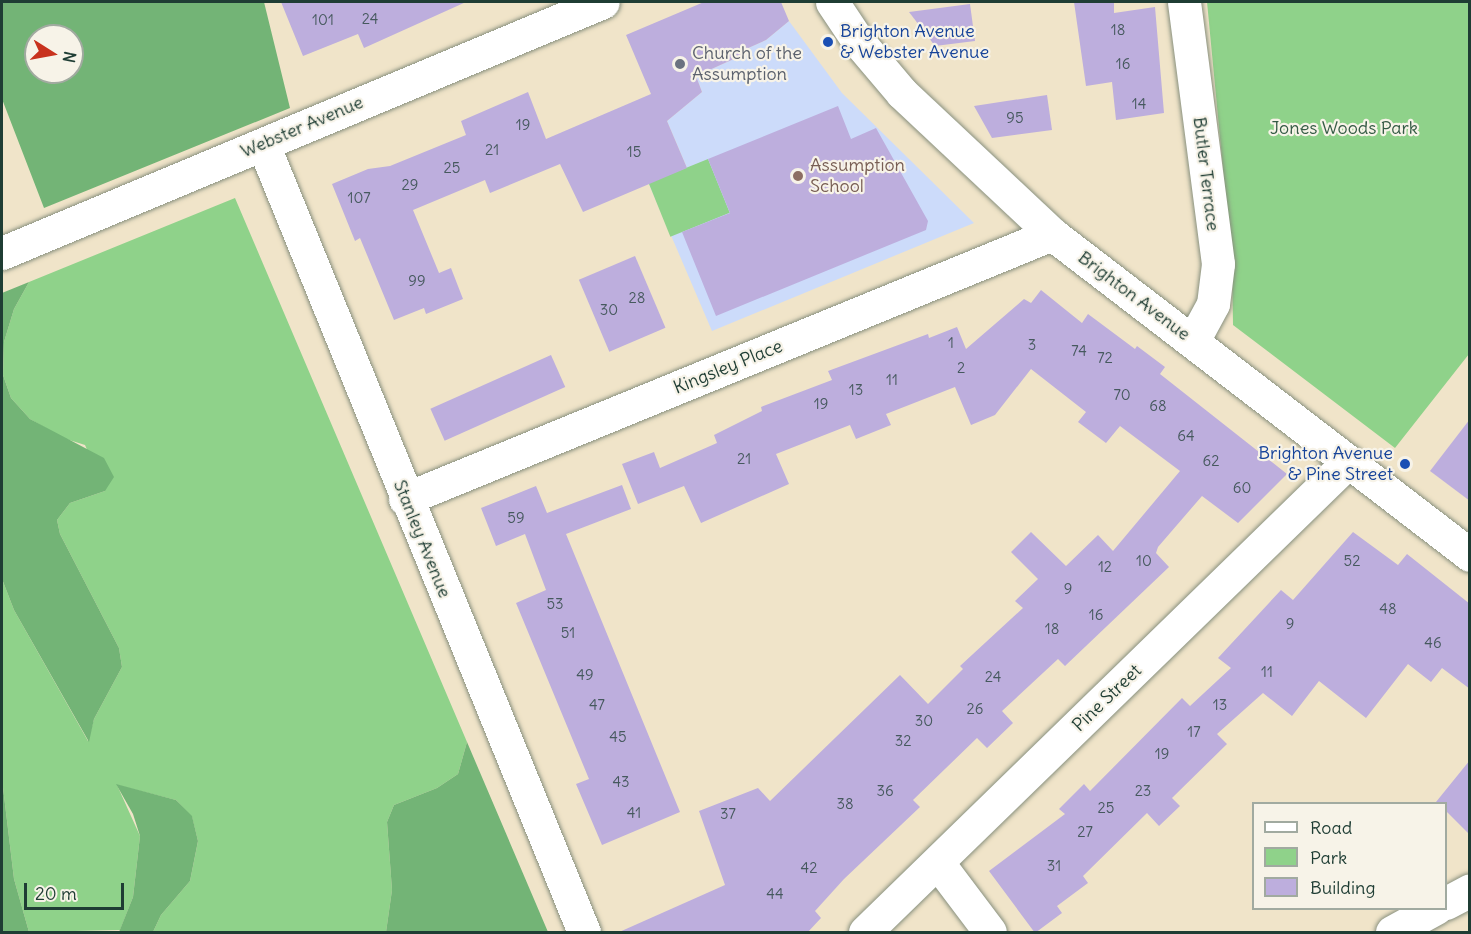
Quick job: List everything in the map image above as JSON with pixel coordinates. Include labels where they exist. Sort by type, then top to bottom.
[{"type":"street","name":"Webster Avenue","points":[[2,253],[603,2]]},
{"type":"street","name":"Brighton Avenue","points":[[832,2],[902,93],[1052,234],[1193,341],[1347,463],[1470,555]]},
{"type":"street","name":"Butler Terrace","points":[[1184,2],[1218,264],[1213,304],[1193,341]]},
{"type":"street","name":"Stanley Avenue","points":[[263,144],[405,499],[584,933]]},
{"type":"street","name":"Kingsley Place","points":[[405,499],[1052,234]]},
{"type":"street","name":"Pine Street","points":[[865,933],[1347,463]]},
{"type":"street","points":[[938,864],[990,933]]},
{"type":"street","points":[[1447,902],[1470,890]]},
{"type":"street","points":[[1392,933],[1434,910]]},
{"type":"shaded area","name":"Assumption School","points":[[789,21],[842,93],[974,223],[712,331],[649,184],[687,168],[667,121],[702,92],[696,76],[747,53],[746,49],[766,40]]},
{"type":"green space","points":[[2,2],[264,2],[290,108],[44,208],[2,99]]},
{"type":"green space","name":"Jones Woods Park","points":[[1207,2],[1469,2],[1469,354],[1395,448],[1233,325],[1232,263]]},
{"type":"green space","points":[[708,159],[730,213],[670,237],[649,183]]},
{"type":"green space","points":[[235,198],[467,742],[458,774],[437,788],[394,805],[387,822],[392,890],[386,932],[153,932],[161,915],[190,881],[198,841],[192,817],[176,800],[117,785],[140,836],[133,897],[120,930],[29,932],[14,879],[2,779],[2,579],[14,610],[88,741],[94,719],[122,667],[119,648],[60,534],[57,520],[70,503],[105,491],[85,445],[63,438],[30,419],[11,398],[3,375],[4,342],[14,309],[29,282]]},
{"type":"green space","points":[[29,282],[14,309],[4,342],[3,375],[11,398],[30,419],[104,458],[114,477],[105,491],[70,503],[57,520],[60,534],[119,648],[122,667],[94,719],[89,742],[14,610],[2,579],[2,293]]},
{"type":"green space","points":[[467,742],[548,932],[386,932],[392,890],[387,822],[394,805],[437,788],[458,774]]},
{"type":"green space","points":[[2,779],[14,879],[29,932],[2,932]]},
{"type":"green space","points":[[116,784],[176,800],[192,816],[198,841],[190,881],[161,915],[153,932],[119,932],[133,897],[140,836],[133,814]]},
{"type":"building","points":[[281,2],[466,2],[364,48],[358,34],[303,56]]},
{"type":"building","points":[[704,2],[781,2],[789,21],[766,40],[746,49],[747,53],[696,76],[702,92],[667,121],[687,168],[583,212],[560,164],[490,193],[485,180],[413,210],[439,273],[451,268],[463,299],[426,314],[424,308],[394,320],[360,238],[355,241],[332,184],[368,169],[390,166],[466,135],[461,121],[528,92],[546,139],[651,94],[626,35]]},
{"type":"building","points":[[1074,2],[1114,2],[1114,13],[1155,7],[1164,113],[1116,120],[1112,82],[1086,86]]},
{"type":"building","points":[[970,4],[975,41],[935,46],[909,12]]},
{"type":"building","points":[[1047,95],[1052,130],[992,138],[974,106]]},
{"type":"building","points":[[838,106],[851,139],[876,128],[928,221],[926,230],[716,316],[682,232],[730,213],[708,159]]},
{"type":"building","points":[[635,256],[665,328],[609,352],[579,280]]},
{"type":"building","points":[[1041,290],[1082,323],[1088,314],[1135,349],[1137,346],[1165,367],[1160,374],[1287,474],[1238,523],[1202,496],[1158,547],[1156,553],[1169,567],[1065,666],[1058,659],[1002,711],[1013,723],[987,748],[977,738],[913,800],[920,807],[844,879],[815,911],[821,918],[807,933],[617,933],[725,885],[699,811],[758,788],[770,801],[900,675],[928,704],[963,669],[960,666],[1023,608],[1015,601],[1038,579],[1011,552],[1031,532],[1066,566],[1098,535],[1113,551],[1180,471],[1120,426],[1106,443],[1078,422],[1086,412],[1031,369],[995,415],[971,425],[955,387],[886,414],[891,425],[856,439],[850,425],[776,454],[789,484],[701,523],[684,486],[638,504],[622,464],[654,452],[660,468],[717,443],[714,435],[762,411],[761,407],[832,380],[828,371],[928,334],[929,338],[957,327],[966,349],[1024,299],[1031,303]]},
{"type":"building","points":[[551,355],[565,387],[445,441],[430,409]]},
{"type":"building","points":[[1470,419],[1470,501],[1430,471]]},
{"type":"building","points":[[622,485],[631,509],[566,534],[680,812],[602,845],[576,784],[589,779],[516,603],[546,590],[525,534],[496,546],[481,508],[536,486],[547,513]]},
{"type":"building","points":[[1353,532],[1398,565],[1407,554],[1470,604],[1470,689],[1442,668],[1431,682],[1408,664],[1366,718],[1319,681],[1292,716],[1263,693],[1217,734],[1227,744],[1172,798],[1180,806],[1159,826],[1147,813],[1083,876],[1088,883],[1057,906],[1062,913],[1035,933],[989,871],[1065,814],[1059,809],[1084,784],[1090,791],[1182,698],[1190,706],[1231,668],[1218,658],[1281,590],[1293,600]]},
{"type":"building","points":[[1470,760],[1470,835],[1447,812],[1447,802],[1436,802]]},
{"type":"place","name":"Brighton Avenue & Webster Avenue","points":[[828,42]]},
{"type":"place","name":"Church of the Assumption","points":[[680,64]]},
{"type":"place","name":"Assumption School","points":[[798,176]]},
{"type":"place","name":"Brighton Avenue & Pine Street","points":[[1405,464]]}]
